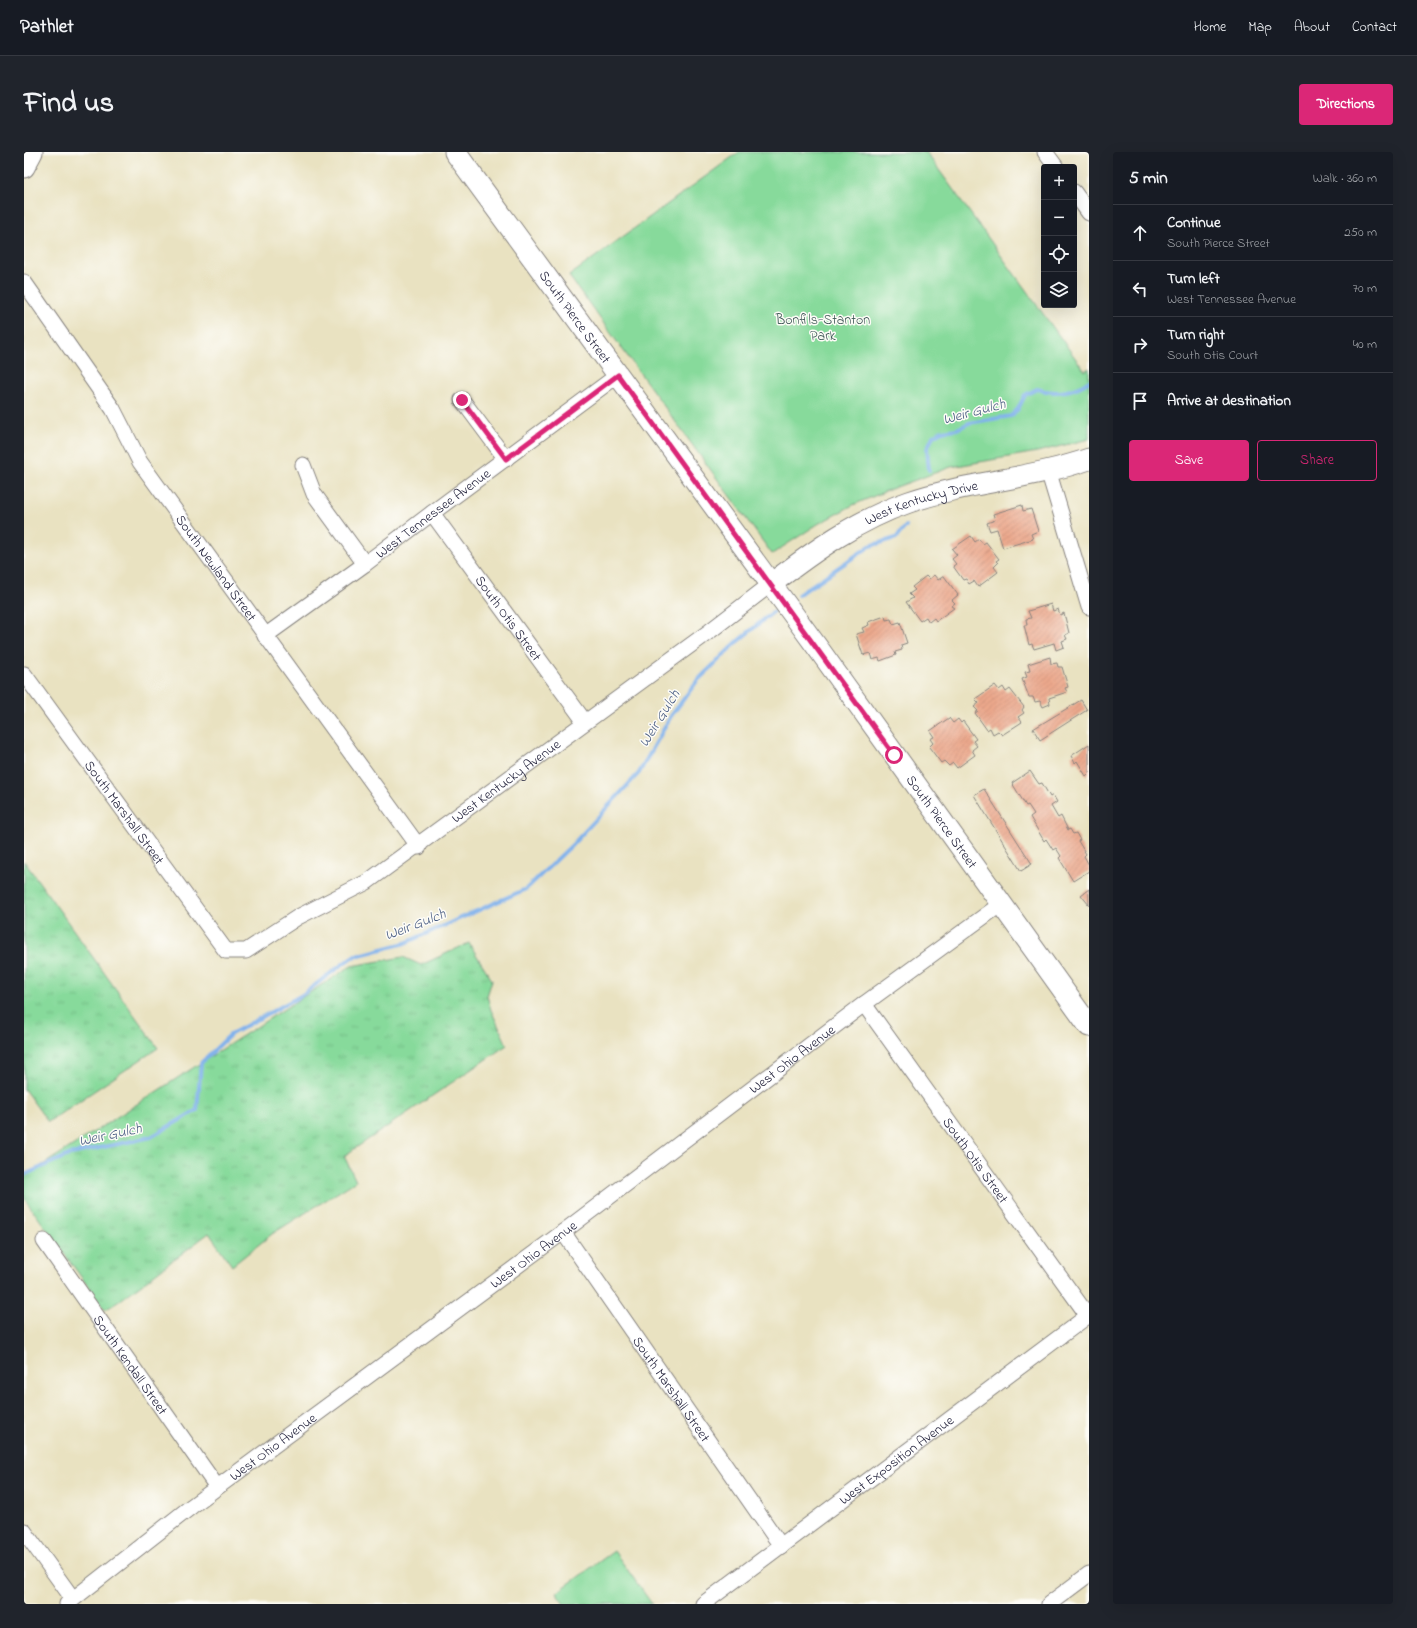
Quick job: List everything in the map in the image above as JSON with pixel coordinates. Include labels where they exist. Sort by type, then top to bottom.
[{"type":"street","points":[[24,167],[32,152]]},
{"type":"street","name":"South Pierce Street","points":[[455,152],[771,584],[1089,1026]]},
{"type":"street","points":[[1045,152],[1054,164]]},
{"type":"street","points":[[1077,196],[1089,213]]},
{"type":"street","name":"South Newland Street","points":[[24,282],[113,409],[140,462],[419,846]]},
{"type":"street","name":"West Tennessee Avenue","points":[[265,636],[365,564],[618,375]]},
{"type":"street","points":[[462,400],[506,459]]},
{"type":"street","name":"West Kentucky Drive","points":[[771,584],[835,538],[896,507],[931,496],[1048,470],[1089,459]]},
{"type":"street","points":[[304,465],[314,494],[365,564]]},
{"type":"street","points":[[1048,470],[1089,608]]},
{"type":"street","name":"South Otis Street","points":[[432,513],[585,722]]},
{"type":"street","name":"West Kentucky Avenue","points":[[226,951],[246,951],[298,917],[367,882],[419,846],[771,584]]},
{"type":"street","name":"South Marshall Street","points":[[24,674],[226,951]]},
{"type":"street","name":"West Ohio Avenue","points":[[70,1602],[217,1488],[562,1232],[864,1004],[1001,904]]},
{"type":"street","name":"South Otis Street","points":[[864,1004],[1088,1315]]},
{"type":"street","name":"South Marshall Street","points":[[562,1232],[782,1546]]},
{"type":"street","name":"South Kendall Street","points":[[44,1241],[217,1488]]},
{"type":"street","name":"West Exposition Avenue","points":[[703,1604],[1088,1315]]},
{"type":"street","points":[[24,1532],[70,1602]]},
{"type":"street","points":[[1049,1604],[1066,1599],[1089,1574]]},
{"type":"green space","name":"Bonfils-Stanton Park","points":[[739,152],[926,152],[1081,366],[1085,371],[1089,368],[1089,439],[1037,452],[951,467],[853,505],[818,524],[772,554],[569,276]]},
{"type":"green space","points":[[24,861],[158,1048],[48,1122],[24,1089]]},
{"type":"green space","points":[[469,943],[492,980],[487,996],[491,1010],[507,1045],[344,1156],[356,1181],[272,1234],[232,1266],[209,1233],[118,1302],[105,1310],[24,1198],[24,1177],[351,966],[403,957],[421,965]]},
{"type":"green space","points":[[614,1551],[652,1604],[564,1604],[556,1593]]},
{"type":"building","points":[[1022,505],[1023,511],[1031,509],[1038,531],[1031,534],[1033,539],[1003,548],[997,529],[990,531],[987,523],[995,520],[993,514]]},
{"type":"building","points":[[971,536],[975,542],[979,539],[983,544],[986,542],[999,559],[996,561],[998,563],[994,567],[998,572],[978,587],[974,581],[969,584],[966,579],[963,580],[953,566],[956,564],[952,559],[957,555],[952,549]]},
{"type":"building","points":[[934,575],[938,580],[944,576],[958,595],[952,600],[955,603],[951,606],[954,608],[936,621],[934,618],[929,622],[926,617],[920,621],[906,602],[913,598],[909,594],[915,590],[912,587],[926,576],[929,579]]},
{"type":"building","points":[[1051,604],[1053,611],[1058,609],[1060,615],[1064,613],[1069,633],[1065,635],[1067,639],[1062,641],[1064,647],[1056,650],[1054,643],[1034,649],[1032,644],[1029,645],[1024,625],[1027,625],[1026,619],[1031,618],[1028,611]]},
{"type":"building","points":[[885,616],[886,620],[891,619],[893,624],[900,622],[907,643],[901,645],[902,650],[895,652],[896,655],[880,661],[879,658],[872,660],[870,653],[863,655],[856,634],[864,632],[862,628],[869,625],[868,622]]},
{"type":"building","points":[[1050,657],[1051,664],[1057,663],[1058,667],[1062,667],[1068,687],[1065,688],[1067,692],[1049,698],[1050,704],[1043,707],[1040,701],[1035,702],[1033,697],[1029,697],[1022,679],[1027,677],[1025,672],[1030,671],[1028,664]]},
{"type":"building","points":[[995,685],[999,690],[1003,687],[1006,692],[1010,689],[1024,707],[1022,710],[1024,713],[1018,717],[1022,722],[1002,735],[998,731],[993,734],[990,728],[987,730],[975,713],[978,711],[974,707],[979,703],[975,699]]},
{"type":"building","points":[[1081,700],[1087,710],[1040,740],[1033,729]]},
{"type":"building","points":[[949,718],[953,723],[958,719],[961,723],[963,721],[976,739],[973,741],[977,746],[972,750],[975,755],[957,768],[953,763],[949,766],[944,761],[941,763],[929,747],[933,743],[930,739],[934,737],[930,731]]},
{"type":"building","points":[[1089,744],[1089,773],[1086,776],[1077,761],[1075,763],[1071,756]]},
{"type":"building","points":[[1030,771],[1039,784],[1042,783],[1050,797],[1053,795],[1057,802],[1051,806],[1058,818],[1061,816],[1068,830],[1070,829],[1073,834],[1076,833],[1080,840],[1078,841],[1086,854],[1084,856],[1089,865],[1089,871],[1073,881],[1059,858],[1061,856],[1056,848],[1053,850],[1046,839],[1044,841],[1030,817],[1034,814],[1028,805],[1026,806],[1012,783]]},
{"type":"building","points":[[984,789],[1032,864],[1021,871],[974,795]]},
{"type":"building","points":[[1089,889],[1089,905],[1081,895]]},
{"type":"waterway","name":"Weir Gulch","points":[[929,470],[927,449],[933,436],[942,431],[957,429],[969,423],[1011,416],[1018,409],[1025,395],[1037,389],[1050,392],[1071,390],[1089,381]]},
{"type":"waterway","name":"Weir Gulch","points":[[798,595],[870,546],[896,538],[906,526]]},
{"type":"waterway","name":"Weir Gulch","points":[[24,1175],[71,1154],[151,1137],[197,1110],[201,1063],[231,1034],[302,995],[352,957],[405,943],[526,889],[572,845],[639,773],[671,716],[697,681],[738,641],[773,612]]},
{"type":"route","points":[[462,400],[506,459],[618,375],[820,651],[894,755]]}]
